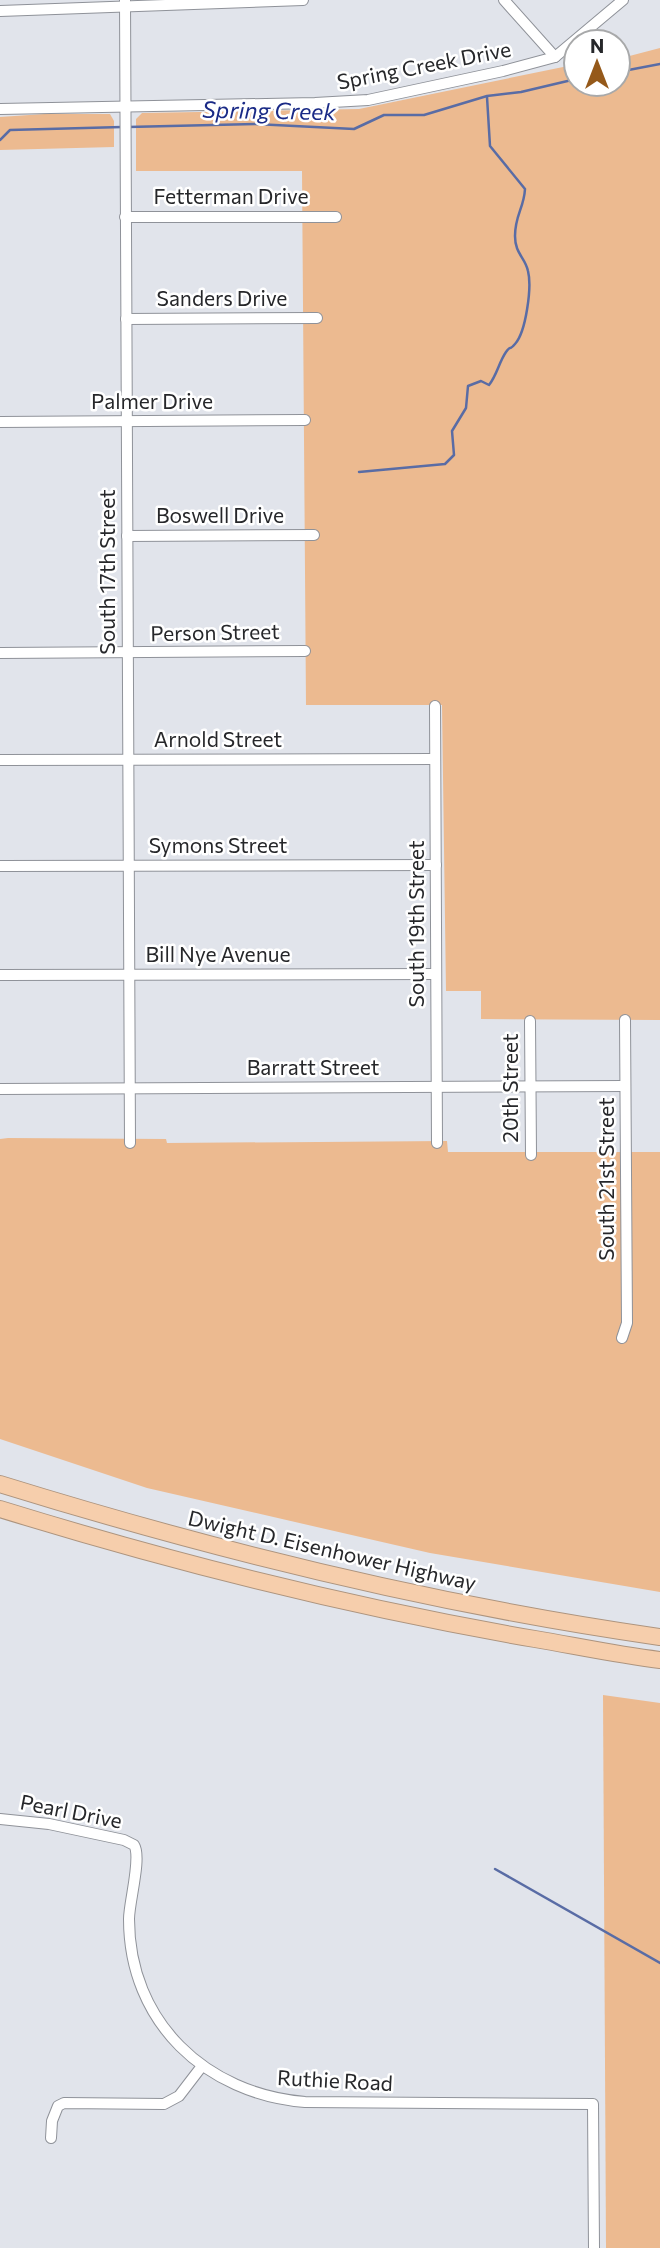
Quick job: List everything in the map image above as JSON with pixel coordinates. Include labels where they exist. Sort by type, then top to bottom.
[{"type":"highway","name":"Dwight D. Eisenhower Highway","points":[[0,1484],[164,1534],[271,1561],[476,1606],[660,1637]]},
{"type":"highway","name":"Dwight D. Eisenhower Highway","points":[[0,1509],[78,1533],[329,1599],[475,1629],[660,1660]]},
{"type":"street","points":[[0,11],[125,3],[303,0]]},
{"type":"street","points":[[504,0],[555,57]]},
{"type":"street","name":"Spring Creek Drive","points":[[0,109],[357,101],[533,65],[555,57],[622,0]]},
{"type":"street","name":"South 17th Street","points":[[125,3],[130,1143]]},
{"type":"street","name":"Fetterman Drive","points":[[125,217],[336,217]]},
{"type":"street","name":"Sanders Drive","points":[[126,319],[317,318]]},
{"type":"street","name":"Palmer Drive","points":[[0,422],[305,420]]},
{"type":"street","name":"Boswell Drive","points":[[127,536],[314,535]]},
{"type":"street","name":"Person Street","points":[[0,653],[305,651]]},
{"type":"street","name":"South 19th Street","points":[[435,706],[436,1143]]},
{"type":"street","name":"Arnold Street","points":[[0,760],[435,759]]},
{"type":"street","name":"Symons Street","points":[[0,866],[436,865]]},
{"type":"street","name":"Bill Nye Avenue","points":[[0,975],[436,974]]},
{"type":"street","name":"South 21st Street","points":[[622,1338],[627,1314],[625,1020]]},
{"type":"street","name":"20th Street","points":[[530,1021],[531,1155]]},
{"type":"street","name":"Barratt Street","points":[[0,1089],[625,1086]]},
{"type":"street","name":"Pearl Drive","points":[[0,1819],[49,1824],[124,1840],[134,1845]]},
{"type":"street","name":"Ruthie Road","points":[[134,1845],[137,1856],[129,1919],[131,1948],[139,1980],[155,2016],[168,2033],[202,2066],[254,2093],[286,2101],[593,2104],[594,2248]]},
{"type":"street","points":[[51,2138],[54,2112],[64,2103],[164,2104],[179,2096],[202,2066]]},
{"type":"shaded area","points":[[660,48],[660,1020],[481,1019],[481,991],[446,991],[442,705],[306,705],[302,171],[136,171],[136,119],[142,113],[359,109],[562,67],[562,98],[632,98],[632,55]]},
{"type":"shaded area","points":[[110,114],[114,121],[114,147],[0,150],[0,117]]},
{"type":"shaded area","points":[[0,1139],[166,1139],[167,1143],[447,1141],[448,1152],[660,1152],[660,1592],[430,1553],[147,1488],[0,1439]]},
{"type":"shaded area","points":[[603,1695],[660,1703],[660,2248],[606,2248]]},
{"type":"waterway","name":"Spring Creek","points":[[632,69],[660,64]]},
{"type":"waterway","name":"Spring Creek","points":[[128,127],[255,124],[354,129],[384,115],[424,115],[487,96],[521,92],[562,82]]},
{"type":"waterway","points":[[359,472],[445,464],[454,455],[452,431],[466,408],[468,386],[481,381],[489,385],[522,330],[527,309],[529,278],[515,236],[525,189],[490,146],[487,97]]},
{"type":"waterway","name":"Spring Creek","points":[[0,140],[10,130],[122,127]]},
{"type":"waterway","points":[[495,1869],[660,1963]]}]
